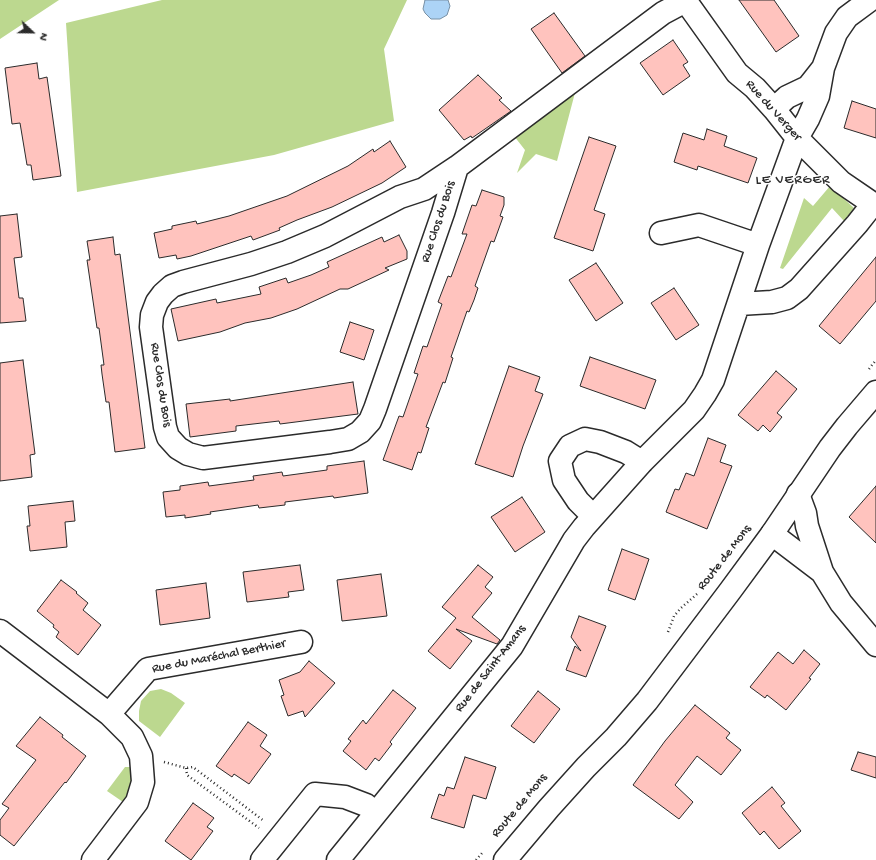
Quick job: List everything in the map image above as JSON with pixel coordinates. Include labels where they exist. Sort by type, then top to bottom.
[{"type":"street","name":"Rue du Verger","points":[[685,0],[737,73],[755,88],[774,108],[797,138],[841,182],[874,205]]},
{"type":"street","name":"Rue Clos du Bois","points":[[457,167],[443,213],[375,409],[370,420],[360,432],[348,439],[330,442],[203,458],[188,454],[178,448],[168,437],[165,427],[151,327],[152,315],[157,302],[172,286],[251,264],[287,252],[325,236],[400,197],[424,189],[457,167],[663,13],[685,0]]},
{"type":"street","points":[[774,108],[787,97],[808,87],[823,68],[836,33],[847,17],[870,0]]},
{"type":"street","name":"Rue de Saint-Amans","points":[[338,860],[512,646],[574,540],[593,516],[642,462],[694,410],[705,394],[713,380],[758,245],[797,138],[808,119],[818,96],[823,68]]},
{"type":"street","points":[[739,304],[772,302],[787,298],[799,289],[874,205]]},
{"type":"street","points":[[661,233],[698,225],[758,245]]},
{"type":"street","name":"Route de Mons","points":[[505,860],[549,808],[586,767],[616,737],[647,701],[772,534],[798,494],[847,426],[876,392]]},
{"type":"street","points":[[593,516],[578,501],[564,480],[560,461],[570,446],[585,439],[600,442],[626,452],[642,462]]},
{"type":"street","points":[[798,494],[805,512],[807,526],[822,572],[841,604],[876,645]]},
{"type":"street","points":[[772,534],[822,572]]},
{"type":"street","points":[[0,631],[109,714],[132,737],[141,756],[143,782],[137,802],[93,860]]},
{"type":"street","name":"Rue du Maréchal Berthier","points":[[109,714],[148,669],[301,642]]},
{"type":"street","points":[[262,860],[315,794],[345,797],[366,805],[375,813]]},
{"type":"path","points":[[867,372],[876,360]]},
{"type":"path","name":"Route de Mons","points":[[667,635],[674,616],[699,592]]},
{"type":"path","points":[[141,756],[186,768],[193,767],[261,818]]},
{"type":"path","points":[[186,768],[187,775],[262,831]]},
{"type":"path","name":"Route de Mons","points":[[476,860],[486,848]]},
{"type":"green space","points":[[0,0],[59,0],[0,39]]},
{"type":"green space","points":[[162,0],[407,0],[384,49],[394,121],[274,155],[77,192],[66,23]]},
{"type":"green space","points":[[576,89],[557,161],[536,154],[517,173],[525,150],[514,136]]},
{"type":"green space","points":[[830,186],[854,208],[844,221],[832,208],[783,269],[780,268],[804,198],[813,206]]},
{"type":"green space","points":[[161,689],[171,693],[185,703],[160,737],[139,721],[139,711],[141,701],[150,691]]},
{"type":"green space","points":[[125,767],[132,767],[134,785],[123,802],[107,791]]},
{"type":"water","points":[[425,0],[448,0],[450,6],[447,15],[440,19],[431,19],[423,9]]},
{"type":"building","points":[[739,0],[774,0],[799,36],[776,52]]},
{"type":"building","points":[[554,13],[585,56],[562,73],[531,29]]},
{"type":"building","points":[[673,40],[688,62],[683,65],[690,76],[663,95],[640,63]]},
{"type":"building","points":[[37,63],[39,79],[47,77],[61,176],[33,180],[31,165],[27,165],[20,123],[12,124],[5,68]]},
{"type":"building","points":[[478,75],[502,98],[499,100],[511,111],[472,138],[471,136],[464,140],[439,110]]},
{"type":"building","points":[[852,101],[876,109],[876,138],[844,128]]},
{"type":"building","points":[[707,129],[727,136],[724,146],[757,158],[748,183],[698,166],[697,170],[674,162],[683,133],[704,140]]},
{"type":"building","points":[[589,137],[616,146],[594,210],[605,214],[593,251],[554,238]]},
{"type":"building","points":[[390,141],[406,167],[382,183],[332,207],[279,228],[280,230],[253,240],[251,236],[191,256],[177,259],[176,255],[159,258],[154,233],[172,229],[172,226],[196,221],[197,224],[229,216],[287,196],[348,166],[373,149],[374,152]]},
{"type":"building","points":[[482,190],[504,197],[504,205],[500,216],[503,217],[494,242],[491,241],[475,286],[478,288],[474,300],[469,312],[467,311],[451,357],[453,358],[445,383],[443,382],[426,427],[429,428],[421,453],[418,452],[412,470],[383,460],[399,416],[403,417],[418,374],[414,373],[423,346],[427,347],[442,304],[438,302],[448,276],[451,277],[467,234],[462,234],[472,205],[476,206]]},
{"type":"building","points":[[17,214],[22,257],[14,258],[19,298],[23,298],[26,321],[0,323],[0,216]]},
{"type":"building","points":[[399,235],[407,251],[407,259],[385,268],[389,270],[348,289],[340,289],[297,309],[271,318],[245,323],[220,332],[178,341],[171,309],[216,299],[217,303],[261,294],[259,287],[286,278],[288,283],[311,275],[329,267],[327,262],[382,237],[384,242]]},
{"type":"building","points":[[113,237],[115,255],[120,254],[145,448],[115,452],[109,402],[106,402],[102,374],[101,365],[104,365],[99,328],[97,328],[87,260],[90,260],[87,241]]},
{"type":"building","points":[[876,257],[876,301],[840,344],[819,326]]},
{"type":"building","points":[[596,263],[623,303],[596,321],[569,280]]},
{"type":"building","points":[[674,288],[699,325],[676,340],[651,303]]},
{"type":"building","points":[[350,322],[374,330],[364,360],[340,352]]},
{"type":"building","points":[[590,357],[656,380],[645,409],[580,386]]},
{"type":"building","points":[[23,360],[35,454],[30,455],[32,477],[0,481],[0,363]]},
{"type":"building","points":[[509,366],[540,377],[535,391],[543,394],[513,477],[475,464]]},
{"type":"building","points":[[776,371],[797,389],[777,413],[782,417],[770,432],[763,425],[758,431],[738,415]]},
{"type":"building","points":[[353,382],[358,414],[280,424],[279,421],[236,426],[236,431],[190,437],[186,404],[230,399],[230,401]]},
{"type":"building","points":[[708,438],[726,445],[720,462],[732,466],[707,529],[666,512],[675,489],[679,490],[686,473],[694,476]]},
{"type":"building","points":[[364,461],[368,493],[334,498],[333,496],[285,502],[285,505],[259,508],[258,505],[210,512],[211,514],[185,518],[185,515],[166,517],[163,492],[180,490],[180,486],[208,482],[209,486],[254,480],[253,476],[282,472],[283,476],[327,470],[327,466]]},
{"type":"building","points":[[876,486],[876,543],[849,517]]},
{"type":"building","points":[[522,497],[545,532],[515,552],[491,517]]},
{"type":"building","points":[[73,501],[75,521],[65,522],[67,547],[30,551],[27,526],[30,526],[28,506]]},
{"type":"building","points":[[622,549],[649,559],[635,600],[608,590]]},
{"type":"building","points":[[300,565],[304,590],[288,592],[289,597],[247,602],[243,572]]},
{"type":"building","points":[[478,565],[493,577],[485,587],[492,593],[472,617],[500,640],[497,644],[456,629],[472,641],[450,669],[428,651],[456,618],[442,607]]},
{"type":"building","points":[[381,574],[387,616],[342,621],[337,580]]},
{"type":"building","points":[[61,580],[77,592],[76,593],[88,603],[83,610],[101,625],[78,655],[56,637],[59,632],[53,627],[54,625],[37,611]]},
{"type":"building","points":[[206,583],[210,618],[160,625],[156,590]]},
{"type":"building","points":[[579,616],[606,626],[586,677],[566,670],[575,646],[581,651],[571,637]]},
{"type":"building","points":[[804,650],[820,664],[809,678],[811,679],[786,710],[767,695],[765,698],[750,687],[778,652],[793,664]]},
{"type":"building","points":[[309,661],[335,683],[305,717],[303,711],[288,716],[281,696],[284,695],[279,680],[300,672]]},
{"type":"building","points":[[393,690],[416,708],[390,742],[392,744],[379,761],[375,758],[366,770],[343,751],[351,741],[348,739],[363,720],[366,724]]},
{"type":"building","points":[[538,691],[560,709],[534,743],[511,726]]},
{"type":"building","points":[[695,705],[730,733],[726,738],[741,750],[721,775],[697,756],[675,785],[693,802],[679,819],[633,785],[665,741]]},
{"type":"building","points":[[40,717],[86,756],[66,783],[65,782],[14,846],[0,835],[0,820],[9,808],[2,804],[36,760],[16,746]]},
{"type":"building","points":[[248,722],[267,735],[260,746],[271,754],[249,784],[234,774],[232,777],[216,766]]},
{"type":"building","points":[[858,752],[876,757],[876,778],[851,770]]},
{"type":"building","points":[[465,757],[496,767],[486,799],[473,795],[464,828],[431,818],[439,794],[444,796],[447,787],[454,789]]},
{"type":"building","points":[[772,787],[785,803],[781,806],[801,831],[779,849],[764,831],[760,835],[742,813]]},
{"type":"building","points":[[193,803],[214,818],[207,827],[213,831],[191,860],[165,841]]},
{"type":"district","name":"LE VERGER","points":[[793,181]]}]
